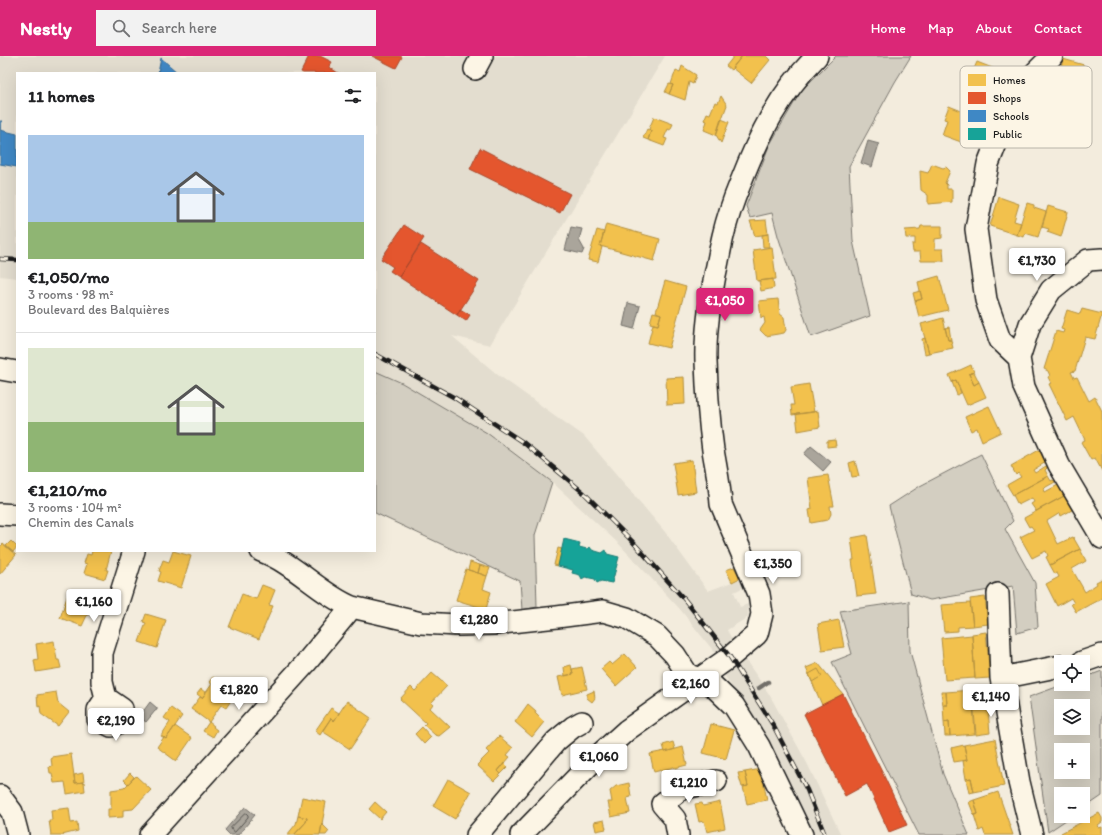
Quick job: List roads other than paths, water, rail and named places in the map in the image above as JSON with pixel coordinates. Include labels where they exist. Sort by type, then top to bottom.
[{"type":"street","points":[[521,835],[598,756],[627,730],[730,657],[757,634],[762,614],[759,594],[721,504],[710,424],[706,360],[710,303],[723,235],[755,144],[783,96],[801,72],[817,56]]},
{"type":"street","points":[[1042,66],[1052,56]]},
{"type":"street","points":[[994,148],[988,164],[976,229],[986,300],[1000,340],[1019,358]]},
{"type":"street","points":[[1102,259],[1088,260],[1051,290],[1030,324],[1019,358],[1024,387],[1059,465],[1102,538]]},
{"type":"street","points":[[0,369],[16,372]]},
{"type":"street","points":[[0,514],[16,515]]},
{"type":"street","points":[[106,698],[102,682],[102,653],[134,552]]},
{"type":"street","points":[[264,552],[271,555],[308,579],[342,603],[352,607],[421,623],[458,626],[494,624],[603,611],[627,618],[657,636],[675,655],[688,675],[708,681],[734,706],[759,746],[802,835]]},
{"type":"street","points":[[998,594],[1001,678],[1019,782],[1032,835]]},
{"type":"street","points":[[150,835],[305,664],[352,607]]},
{"type":"street","points":[[1090,659],[1102,655]]},
{"type":"street","points":[[1001,678],[1054,667]]},
{"type":"street","points":[[477,835],[556,741],[573,727],[582,722]]},
{"type":"street","points":[[678,835],[675,819],[662,804],[681,788],[716,780]]},
{"type":"street","points":[[0,796],[12,812],[18,835]]},
{"type":"water","points":[[868,141],[879,144],[872,167],[861,163]]},
{"type":"water","points":[[571,227],[582,229],[579,240],[584,249],[582,254],[565,250]]},
{"type":"water","points":[[628,303],[640,306],[634,329],[623,326]]},
{"type":"water","points":[[811,446],[831,462],[823,471],[804,454]]},
{"type":"water","points":[[150,702],[157,708],[157,710],[146,722],[139,717]]},
{"type":"water","points":[[245,807],[255,815],[238,835],[230,835],[225,830]]},
{"type":"waterway","points":[[759,688],[768,682]]},
{"type":"railway","points":[[0,259],[16,260]]},
{"type":"railway","points":[[376,355],[455,398],[524,443],[584,493],[632,541],[685,600],[730,657],[773,725],[807,790],[825,835]]}]
